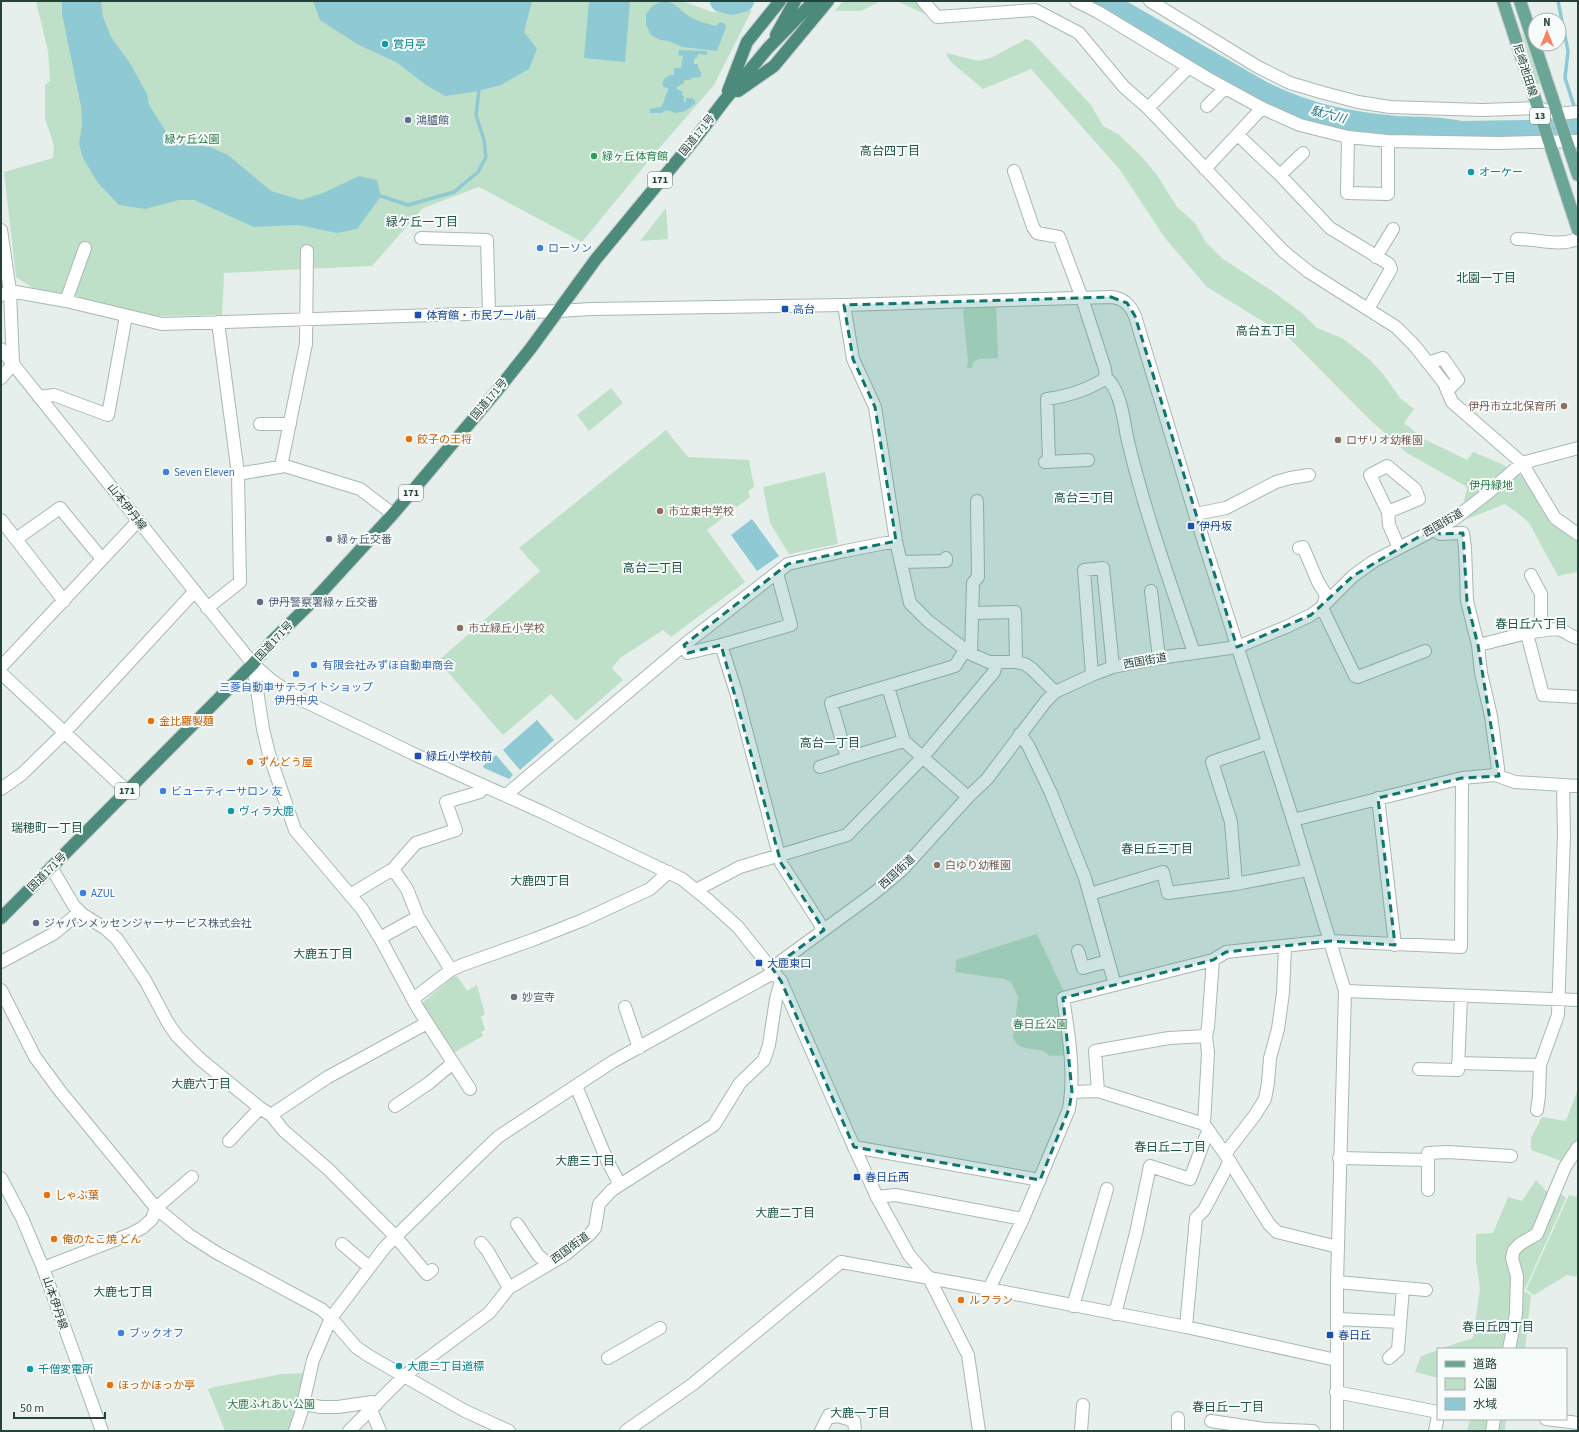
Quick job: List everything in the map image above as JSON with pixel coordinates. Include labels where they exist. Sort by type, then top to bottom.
[{"type":"highway","name":"国道171号","points":[[768,48],[795,1]]},
{"type":"highway","name":"国道171号","points":[[1,918],[253,664],[393,514],[496,392],[531,348],[596,258],[695,139],[724,101],[768,48],[814,1]]},
{"type":"highway","name":"171","points":[[724,101],[774,66],[828,1]]},
{"type":"highway","name":"171","points":[[724,101],[747,42],[779,2]]},
{"type":"main road","name":"尼崎池田線","points":[[1503,1],[1578,230]]},
{"type":"main road","name":"尼崎池田線","points":[[1520,1],[1558,114],[1573,142],[1578,175]]},
{"type":"street","points":[[923,1],[937,17],[1035,10],[1079,34],[1124,87],[1148,108],[1283,251],[1309,272],[1396,327],[1444,383],[1452,402],[1522,463],[1555,518],[1578,534]]},
{"type":"street","points":[[1076,1],[1104,15],[1189,68],[1225,88],[1262,108],[1300,125],[1348,137],[1388,141],[1467,143],[1573,142]]},
{"type":"street","points":[[1150,1],[1258,67],[1290,82],[1358,102],[1390,107],[1482,110],[1538,108],[1558,114],[1578,112]]},
{"type":"street","points":[[1148,108],[1189,68]]},
{"type":"street","points":[[1207,106],[1225,88]]},
{"type":"street","points":[[1205,169],[1262,108]]},
{"type":"street","points":[[1238,135],[1280,175],[1330,228],[1389,264],[1391,269],[1368,309]]},
{"type":"street","points":[[1348,137],[1347,196],[1388,194],[1388,141]]},
{"type":"street","points":[[1280,175],[1303,153]]},
{"type":"street","points":[[1014,171],[1033,227],[1037,233],[1059,237],[1082,298],[1105,369],[1106,378],[1112,382],[1119,401],[1132,458],[1155,538],[1194,653]]},
{"type":"street","points":[[1376,257],[1393,229]]},
{"type":"street","points":[[1,230],[5,292],[13,364],[1,378]]},
{"type":"street","points":[[421,238],[487,240],[489,313]]},
{"type":"street","points":[[1518,239],[1532,239],[1559,244],[1578,239]]},
{"type":"street","points":[[66,301],[85,248]]},
{"type":"street","points":[[281,466],[306,344],[305,320],[307,251]]},
{"type":"street","points":[[5,292],[66,301],[162,324],[592,309],[844,305],[1082,298],[1118,298],[1127,303],[1131,308],[1237,647],[1293,820],[1345,991],[1339,1158],[1336,1360],[1337,1431]]},
{"type":"street","points":[[844,305],[853,360],[875,407],[896,541],[910,603],[928,620],[968,652],[983,660],[996,663],[1016,662],[1029,666],[1055,692]]},
{"type":"street","points":[[39,397],[54,395],[108,415],[126,316]]},
{"type":"street","points":[[207,608],[240,582],[238,474],[218,322]]},
{"type":"street","name":"山本伊丹線","points":[[1,349],[207,608],[253,664],[271,680],[296,697],[418,756],[506,795],[669,872],[682,879],[696,890],[738,928],[776,974],[877,1197],[908,1256],[929,1278],[968,1355],[979,1431]]},
{"type":"street","points":[[1088,460],[1047,462],[1042,399],[1080,391],[1098,384],[1106,378]]},
{"type":"street","points":[[260,424],[290,424]]},
{"type":"street","name":"西国街道","points":[[350,1431],[403,1377],[489,1313],[509,1288],[566,1254],[590,1234],[596,1228],[599,1204],[612,1190],[714,1125],[740,1083],[764,1060],[769,1045],[776,999],[776,974],[824,930],[873,894],[902,870],[968,797],[987,779],[1020,734],[1055,692],[1113,667],[1159,658],[1237,647],[1286,627],[1323,606],[1353,576],[1374,561],[1453,520],[1489,492],[1522,463],[1578,448]]},
{"type":"street","points":[[238,474],[281,466],[360,489],[393,514]]},
{"type":"street","points":[[1195,514],[1226,508],[1276,482],[1309,475]]},
{"type":"street","points":[[847,758],[831,703],[954,666],[968,652],[972,613],[973,582],[978,577],[977,501]]},
{"type":"street","points":[[16,539],[60,508],[102,559]]},
{"type":"street","points":[[1388,512],[1388,525],[1398,548]]},
{"type":"street","points":[[1,520],[64,601]]},
{"type":"street","points":[[1,667],[138,521]]},
{"type":"street","points":[[1435,529],[1440,534],[1463,534],[1467,601],[1478,645],[1481,673],[1491,716],[1499,776]]},
{"type":"street","points":[[506,795],[684,646],[788,564],[896,541]]},
{"type":"street","points":[[1299,548],[1303,547],[1318,582],[1326,595],[1323,606],[1324,612],[1355,676],[1358,677],[1425,650]]},
{"type":"street","points":[[901,562],[946,561]]},
{"type":"street","points":[[1092,675],[1084,570],[1104,568],[1113,667]]},
{"type":"street","points":[[684,646],[688,653],[791,625],[777,573]]},
{"type":"street","points":[[1531,575],[1541,594],[1541,630]]},
{"type":"street","points":[[1151,591],[1159,658]]},
{"type":"street","points":[[1,789],[22,774],[64,733],[194,592]]},
{"type":"street","points":[[972,613],[1015,612],[1016,662]]},
{"type":"street","points":[[1478,645],[1541,630],[1561,630],[1575,638],[1578,638]]},
{"type":"street","points":[[1527,634],[1543,695],[1578,697]]},
{"type":"street","points":[[721,645],[736,692],[781,863],[824,930]]},
{"type":"street","points":[[696,890],[740,867],[847,835],[922,758],[994,672],[996,663]]},
{"type":"street","points":[[253,664],[263,729],[269,754],[290,817],[296,830],[362,909],[380,938],[427,1023],[470,1089]]},
{"type":"street","points":[[1,673],[127,791]]},
{"type":"street","points":[[888,687],[904,741],[968,797]]},
{"type":"street","points":[[1020,734],[1028,745],[1051,793],[1085,878],[1115,985]]},
{"type":"street","points":[[820,767],[904,741]]},
{"type":"street","points":[[1236,884],[1231,822],[1212,762],[1268,743]]},
{"type":"street","points":[[1293,820],[1462,778],[1499,776],[1515,782],[1578,786]]},
{"type":"street","points":[[989,1290],[1023,1220],[1069,1109],[1072,1092],[1071,1055],[1063,998],[1213,960],[1226,952],[1285,947],[1330,940],[1395,945],[1461,947],[1462,778]]},
{"type":"street","points":[[350,895],[393,869],[416,843],[456,830],[446,802],[480,792],[483,785]]},
{"type":"street","points":[[1536,1110],[1539,1096],[1540,1065],[1558,1014],[1564,834],[1563,785]]},
{"type":"street","points":[[1378,798],[1395,945]]},
{"type":"street","points":[[51,867],[74,906],[80,912],[106,929],[117,939],[145,980],[176,1036],[200,1059],[260,1108],[271,1115],[284,1131],[328,1169],[395,1236],[427,1274]]},
{"type":"street","points":[[393,869],[407,889],[418,917],[451,970]]},
{"type":"street","points":[[1090,894],[1163,872],[1168,893],[1236,884],[1308,870]]},
{"type":"street","points":[[413,999],[451,970],[576,922],[644,892],[650,889],[669,872]]},
{"type":"street","points":[[1,962],[53,934],[80,912]]},
{"type":"street","points":[[380,938],[418,917]]},
{"type":"street","points":[[1186,1327],[1196,1218],[1204,1210],[1228,1158],[1265,1099],[1270,1058],[1278,1029],[1283,993],[1285,947]]},
{"type":"street","points":[[1078,951],[1083,968],[1108,961]]},
{"type":"street","points":[[1115,1314],[1136,1233],[1150,1166],[1190,1179],[1206,1136],[1208,1053],[1206,1036],[1213,960]]},
{"type":"street","points":[[295,1431],[313,1360],[331,1318],[369,1267],[395,1236],[498,1137],[612,1062],[776,974]]},
{"type":"street","points":[[1,990],[36,1057],[60,1091],[156,1208],[189,1235],[217,1253],[321,1309],[331,1318],[356,1347],[403,1377],[465,1411],[509,1431]]},
{"type":"street","points":[[1345,991],[1578,1000]]},
{"type":"street","points":[[1419,1069],[1458,1070],[1461,996]]},
{"type":"street","points":[[625,1007],[639,1048]]},
{"type":"street","points":[[271,1115],[328,1077],[427,1023]]},
{"type":"street","points":[[1098,1091],[1095,1051],[1169,1038],[1206,1036]]},
{"type":"street","points":[[395,1106],[429,1083],[453,1063]]},
{"type":"street","points":[[1458,1063],[1540,1065]]},
{"type":"street","points":[[576,1086],[607,1160],[620,1185]]},
{"type":"street","points":[[1072,1092],[1098,1091],[1207,1128],[1228,1158],[1269,1224],[1277,1232],[1338,1247]]},
{"type":"street","points":[[229,1141],[260,1108]]},
{"type":"street","points":[[1509,1348],[1516,1314],[1517,1276],[1512,1258],[1514,1250],[1520,1244],[1536,1234],[1565,1167],[1578,1147]]},
{"type":"street","points":[[854,1148],[1040,1180]]},
{"type":"street","points":[[1428,1190],[1428,1153],[1503,1153]]},
{"type":"street","points":[[1339,1158],[1428,1160]]},
{"type":"street","name":"山本伊丹線","points":[[1,1178],[22,1218],[43,1268],[102,1431]]},
{"type":"street","points":[[43,1268],[142,1228],[152,1219],[156,1208],[192,1178]]},
{"type":"street","points":[[1073,1306],[1107,1189]]},
{"type":"street","points":[[877,1197],[895,1195],[1023,1220]]},
{"type":"street","points":[[518,1224],[538,1255],[548,1264]]},
{"type":"street","points":[[481,1243],[487,1250],[509,1288]]},
{"type":"street","points":[[342,1244],[369,1267]]},
{"type":"street","points":[[626,1431],[693,1384],[841,1262],[1186,1327],[1336,1360]]},
{"type":"street","points":[[1337,1282],[1426,1290]]},
{"type":"street","points":[[1388,1358],[1398,1350],[1403,1288]]},
{"type":"street","points":[[1337,1319],[1400,1322]]},
{"type":"street","points":[[608,1358],[660,1328]]},
{"type":"street","points":[[1336,1392],[1437,1412]]},
{"type":"street","points":[[303,1404],[321,1407],[338,1407],[372,1402],[380,1431]]},
{"type":"street","points":[[1081,1431],[1083,1405]]},
{"type":"street","points":[[821,1431],[829,1415],[834,1417],[835,1415],[854,1421],[855,1431]]},
{"type":"street","points":[[1178,1418],[1178,1431]]},
{"type":"street","points":[[1435,1431],[1437,1420]]},
{"type":"street","points":[[1492,1431],[1494,1420]]},
{"type":"street","points":[[1211,1421],[1264,1429],[1313,1431]]},
{"type":"street","points":[[1546,1421],[1578,1423]]},
{"type":"highlighted area","points":[[1111,297],[1127,303],[1135,316],[1237,647],[1311,615],[1353,576],[1420,536],[1435,529],[1440,534],[1463,533],[1467,601],[1478,645],[1499,776],[1462,778],[1378,798],[1395,945],[1330,941],[1226,952],[1213,960],[1063,998],[1072,1092],[1069,1109],[1040,1180],[854,1147],[781,981],[772,968],[824,930],[781,863],[721,645],[688,653],[684,645],[788,564],[896,541],[875,407],[853,359],[844,305]]},
{"type":"green space","name":"緑ケ丘公園","points":[[36,1],[682,1],[712,12],[752,10],[714,85],[655,153],[582,242],[479,187],[423,208],[372,266],[224,273],[222,315],[156,316],[33,288],[16,277],[4,172],[53,158],[54,145],[45,119],[45,85],[50,81],[48,51]]},
{"type":"green space","points":[[843,1],[881,1],[861,11],[835,11]]},
{"type":"green space","points":[[897,1],[919,1],[935,16],[933,23],[927,15]]},
{"type":"green space","points":[[1522,33],[1527,45],[1527,51]]},
{"type":"green space","name":"伊丹緑地","points":[[1026,39],[1031,41],[1091,105],[1103,126],[1118,134],[1141,156],[1157,175],[1177,207],[1195,223],[1205,241],[1223,259],[1272,291],[1302,313],[1317,328],[1342,338],[1369,359],[1383,374],[1400,398],[1414,409],[1404,423],[1424,439],[1467,460],[1473,452],[1502,464],[1524,477],[1578,538],[1578,574],[1576,572],[1558,576],[1529,523],[1505,504],[1467,519],[1464,501],[1467,487],[1407,453],[1369,419],[1288,337],[1207,287],[1165,238],[1120,170],[1031,69],[983,89],[950,61],[946,53],[979,61],[993,57]]},
{"type":"green space","points":[[1527,52],[1530,52],[1540,82],[1539,84],[1536,83]]},
{"type":"green space","points":[[666,208],[668,239],[640,241]]},
{"type":"green space","points":[[967,305],[996,305],[998,358],[979,359],[973,362],[972,368],[967,368],[968,361],[963,311]]},
{"type":"green space","points":[[611,388],[623,403],[589,431],[577,415]]},
{"type":"green space","points":[[666,430],[688,457],[749,460],[754,487],[748,491],[750,497],[707,530],[745,582],[671,637],[663,630],[620,658],[612,668],[623,680],[576,721],[551,694],[503,735],[438,661],[540,571],[519,548]]},
{"type":"green space","points":[[825,472],[838,544],[789,554],[770,523],[763,487]]},
{"type":"green space","name":"春日丘公園","points":[[1037,934],[1065,994],[1068,1055],[1049,1056],[1041,1050],[1025,1048],[1016,1043],[1013,1037],[1018,997],[1011,982],[1004,979],[955,972],[956,960]]},
{"type":"green space","points":[[457,976],[467,991],[477,985],[485,1014],[481,1017],[485,1030],[481,1032],[483,1036],[453,1053],[421,1004],[453,977]]},
{"type":"green space","points":[[1578,1089],[1578,1142],[1564,1162],[1531,1150],[1531,1138],[1542,1117],[1566,1121]]},
{"type":"green space","points":[[1536,1180],[1546,1191],[1563,1195],[1566,1198],[1524,1291],[1531,1295],[1525,1348],[1442,1348],[1473,1338],[1480,1288],[1476,1262],[1476,1234],[1493,1233],[1508,1197],[1522,1201]]},
{"type":"green space","points":[[1569,1195],[1578,1197],[1578,1277],[1567,1275],[1534,1295],[1526,1290]]},
{"type":"green space","points":[[1437,1350],[1437,1378],[1415,1372],[1421,1356]]},
{"type":"green space","name":"大鹿ふれあい公園","points":[[308,1373],[289,1431],[225,1431],[208,1389],[282,1374]]},
{"type":"green space","points":[[1470,1420],[1506,1420],[1505,1431],[1467,1431]]},
{"type":"water","points":[[62,1],[101,1],[103,17],[111,37],[131,65],[147,94],[149,105],[168,135],[187,145],[210,147],[228,155],[271,191],[301,200],[323,193],[359,176],[377,180],[381,196],[357,229],[337,233],[299,225],[254,227],[194,200],[179,200],[145,209],[119,205],[98,183],[83,158],[79,144],[82,124],[81,106],[62,14]]},
{"type":"water","points":[[313,1],[532,1],[524,32],[537,49],[529,69],[501,85],[473,92],[445,96],[426,85],[396,62],[357,44],[320,20]]},
{"type":"water","points":[[589,1],[630,1],[625,62],[584,58]]},
{"type":"water","points":[[667,1],[696,20],[716,26],[720,22],[725,24],[726,27],[717,51],[682,47],[669,41],[660,40],[651,35],[646,25],[646,14],[652,6],[660,2]]},
{"type":"water","points":[[679,50],[707,51],[707,55],[698,54],[697,58],[694,59],[694,64],[698,64],[701,77],[691,78],[691,80],[684,80],[684,83],[677,87],[677,89],[683,92],[682,95],[684,97],[684,102],[686,102],[686,98],[691,98],[695,100],[695,104],[685,111],[676,113],[667,110],[661,113],[650,113],[650,109],[661,107],[668,92],[668,88],[664,87],[662,84],[665,78],[674,75],[674,68],[681,68],[683,56],[678,55]]},
{"type":"water","points":[[752,519],[779,556],[757,571],[731,535]]},
{"type":"water","points":[[537,720],[554,740],[520,770],[503,750]]},
{"type":"water","points":[[496,755],[513,775],[509,779],[484,768],[483,766]]},
{"type":"waterway","name":"駄六川","points":[[721,1],[732,4],[743,1]]},
{"type":"waterway","name":"駄六川","points":[[1104,1],[1264,93],[1281,101],[1313,112],[1361,123],[1396,127],[1436,128],[1460,132],[1578,130]]},
{"type":"waterway","points":[[1558,1],[1568,51],[1565,78],[1575,109]]},
{"type":"waterway","points":[[381,196],[408,205],[454,192],[478,172],[486,157],[484,140],[476,115],[479,90]]},
{"type":"place","name":"賞月亭","points":[[385,44]]},
{"type":"place","name":"鴻臚館","points":[[408,120]]},
{"type":"place","name":"緑ヶ丘体育館","points":[[594,156]]},
{"type":"place","name":"オーケー","points":[[1471,172]]},
{"type":"place","name":"ローソン","points":[[540,248]]},
{"type":"place","name":"高台","points":[[785,309]]},
{"type":"place","name":"体育館・市民プール前","points":[[418,315]]},
{"type":"place","name":"伊丹市立北保育所","points":[[1564,406]]},
{"type":"place","name":"餃子の王将","points":[[409,439]]},
{"type":"place","name":"ロザリオ幼稚園","points":[[1338,440]]},
{"type":"place","name":"Seven Eleven","points":[[166,472]]},
{"type":"place","name":"市立東中学校","points":[[660,511]]},
{"type":"place","name":"伊丹坂","points":[[1191,526]]},
{"type":"place","name":"緑ヶ丘交番","points":[[329,539]]},
{"type":"place","name":"伊丹警察署緑ヶ丘交番","points":[[260,602]]},
{"type":"place","name":"市立緑丘小学校","points":[[460,628]]},
{"type":"place","name":"有限会社みずほ自動車商会","points":[[314,665]]},
{"type":"place","name":"三菱自動車サテライトショップ 伊丹中央","points":[[296,674]]},
{"type":"place","name":"金比羅製麺","points":[[151,721]]},
{"type":"place","name":"緑丘小学校前","points":[[418,756]]},
{"type":"place","name":"ずんどう屋","points":[[250,762]]},
{"type":"place","name":"ビューティーサロン 友","points":[[163,791]]},
{"type":"place","name":"ヴィラ大鹿","points":[[231,811]]},
{"type":"place","name":"白ゆり幼稚園","points":[[937,865]]},
{"type":"place","name":"AZUL","points":[[83,893]]},
{"type":"place","name":"ジャパンメッセンジャーサービス株式会社","points":[[36,923]]},
{"type":"place","name":"大鹿東口","points":[[759,963]]},
{"type":"place","name":"妙宣寺","points":[[514,997]]},
{"type":"place","name":"春日丘西","points":[[857,1177]]},
{"type":"place","name":"しゃぶ葉","points":[[47,1195]]},
{"type":"place","name":"俺のたこ焼 どん","points":[[54,1239]]},
{"type":"place","name":"ルフラン","points":[[961,1300]]},
{"type":"place","name":"ブックオフ","points":[[121,1333]]},
{"type":"place","name":"春日丘","points":[[1330,1335]]},
{"type":"place","name":"大鹿三丁目道標","points":[[399,1366]]},
{"type":"place","name":"千僧変電所","points":[[30,1369]]},
{"type":"place","name":"ほっかほっか亭","points":[[110,1385]]},
{"type":"district","name":"高台四丁目","points":[[890,151]]},
{"type":"district","name":"緑ケ丘一丁目","points":[[422,222]]},
{"type":"district","name":"北園一丁目","points":[[1486,278]]},
{"type":"district","name":"高台五丁目","points":[[1266,331]]},
{"type":"district","name":"高台三丁目","points":[[1084,498]]},
{"type":"district","name":"高台二丁目","points":[[653,568]]},
{"type":"district","name":"春日丘六丁目","points":[[1531,624]]},
{"type":"district","name":"高台一丁目","points":[[830,743]]},
{"type":"district","name":"瑞穂町一丁目","points":[[47,828]]},
{"type":"district","name":"春日丘三丁目","points":[[1157,849]]},
{"type":"district","name":"大鹿四丁目","points":[[540,881]]},
{"type":"district","name":"大鹿五丁目","points":[[323,954]]},
{"type":"district","name":"大鹿六丁目","points":[[201,1084]]},
{"type":"district","name":"春日丘二丁目","points":[[1170,1147]]},
{"type":"district","name":"大鹿三丁目","points":[[585,1161]]},
{"type":"district","name":"大鹿二丁目","points":[[785,1213]]},
{"type":"district","name":"大鹿七丁目","points":[[123,1292]]},
{"type":"district","name":"春日丘四丁目","points":[[1498,1327]]},
{"type":"district","name":"春日丘一丁目","points":[[1228,1407]]},
{"type":"district","name":"大鹿一丁目","points":[[860,1413]]}]
